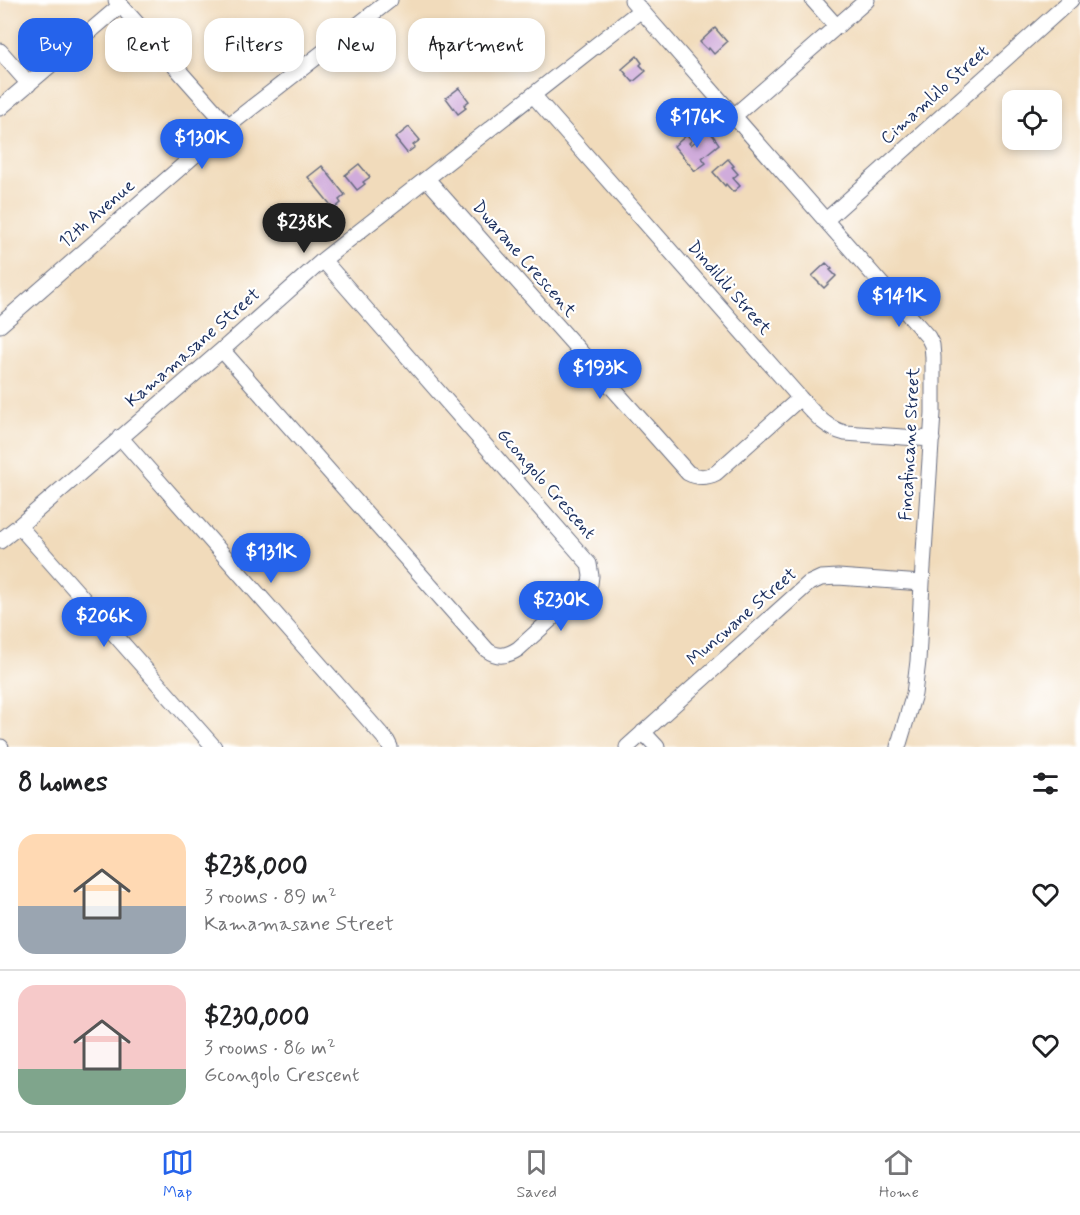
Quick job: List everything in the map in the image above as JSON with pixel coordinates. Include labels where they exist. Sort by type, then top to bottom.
[{"type":"street","name":"12th Avenue","points":[[0,324],[228,126],[390,0]]},
{"type":"street","points":[[813,0],[837,27]]},
{"type":"street","points":[[734,117],[867,0]]},
{"type":"street","name":"Cimamlilo Street","points":[[826,220],[1071,0]]},
{"type":"street","points":[[0,108],[118,3],[228,126]]},
{"type":"street","name":"Fincafincane Street","points":[[637,5],[928,337],[932,345],[932,439],[918,661],[914,694],[898,747]]},
{"type":"street","name":"Kamamasane Street","points":[[0,541],[222,350],[322,260],[533,95],[637,5]]},
{"type":"street","points":[[0,51],[29,84]]},
{"type":"street","name":"Dindilili Street","points":[[533,95],[823,423],[840,432],[932,439]]},
{"type":"street","name":"Dwarane Crescent","points":[[427,179],[688,473],[699,477],[710,476],[716,472],[800,398]]},
{"type":"street","name":"Gcongolo Crescent","points":[[222,350],[487,651],[504,656],[518,649],[590,585],[589,564],[322,260]]},
{"type":"street","points":[[120,437],[390,747]]},
{"type":"street","points":[[19,526],[214,747]]},
{"type":"street","name":"Muncwane Street","points":[[627,747],[801,588],[813,581],[838,577],[922,583]]},
{"type":"street","points":[[643,732],[657,747]]},
{"type":"building","points":[[715,28],[727,42],[714,54],[700,42]]},
{"type":"building","points":[[637,56],[642,63],[640,65],[646,71],[633,82],[622,69]]},
{"type":"building","points":[[459,88],[469,101],[464,105],[466,108],[458,114],[446,98]]},
{"type":"building","points":[[409,127],[420,140],[407,153],[395,138]]},
{"type":"building","points":[[709,130],[719,144],[702,158],[706,163],[695,171],[674,146],[687,135],[692,140],[689,143],[691,145]]},
{"type":"building","points":[[728,159],[738,174],[733,178],[740,186],[733,192],[713,172]]},
{"type":"building","points":[[359,164],[370,177],[357,190],[345,175]]},
{"type":"building","points":[[322,166],[345,195],[334,209],[308,177]]},
{"type":"building","points":[[826,263],[836,276],[824,288],[812,276]]}]
